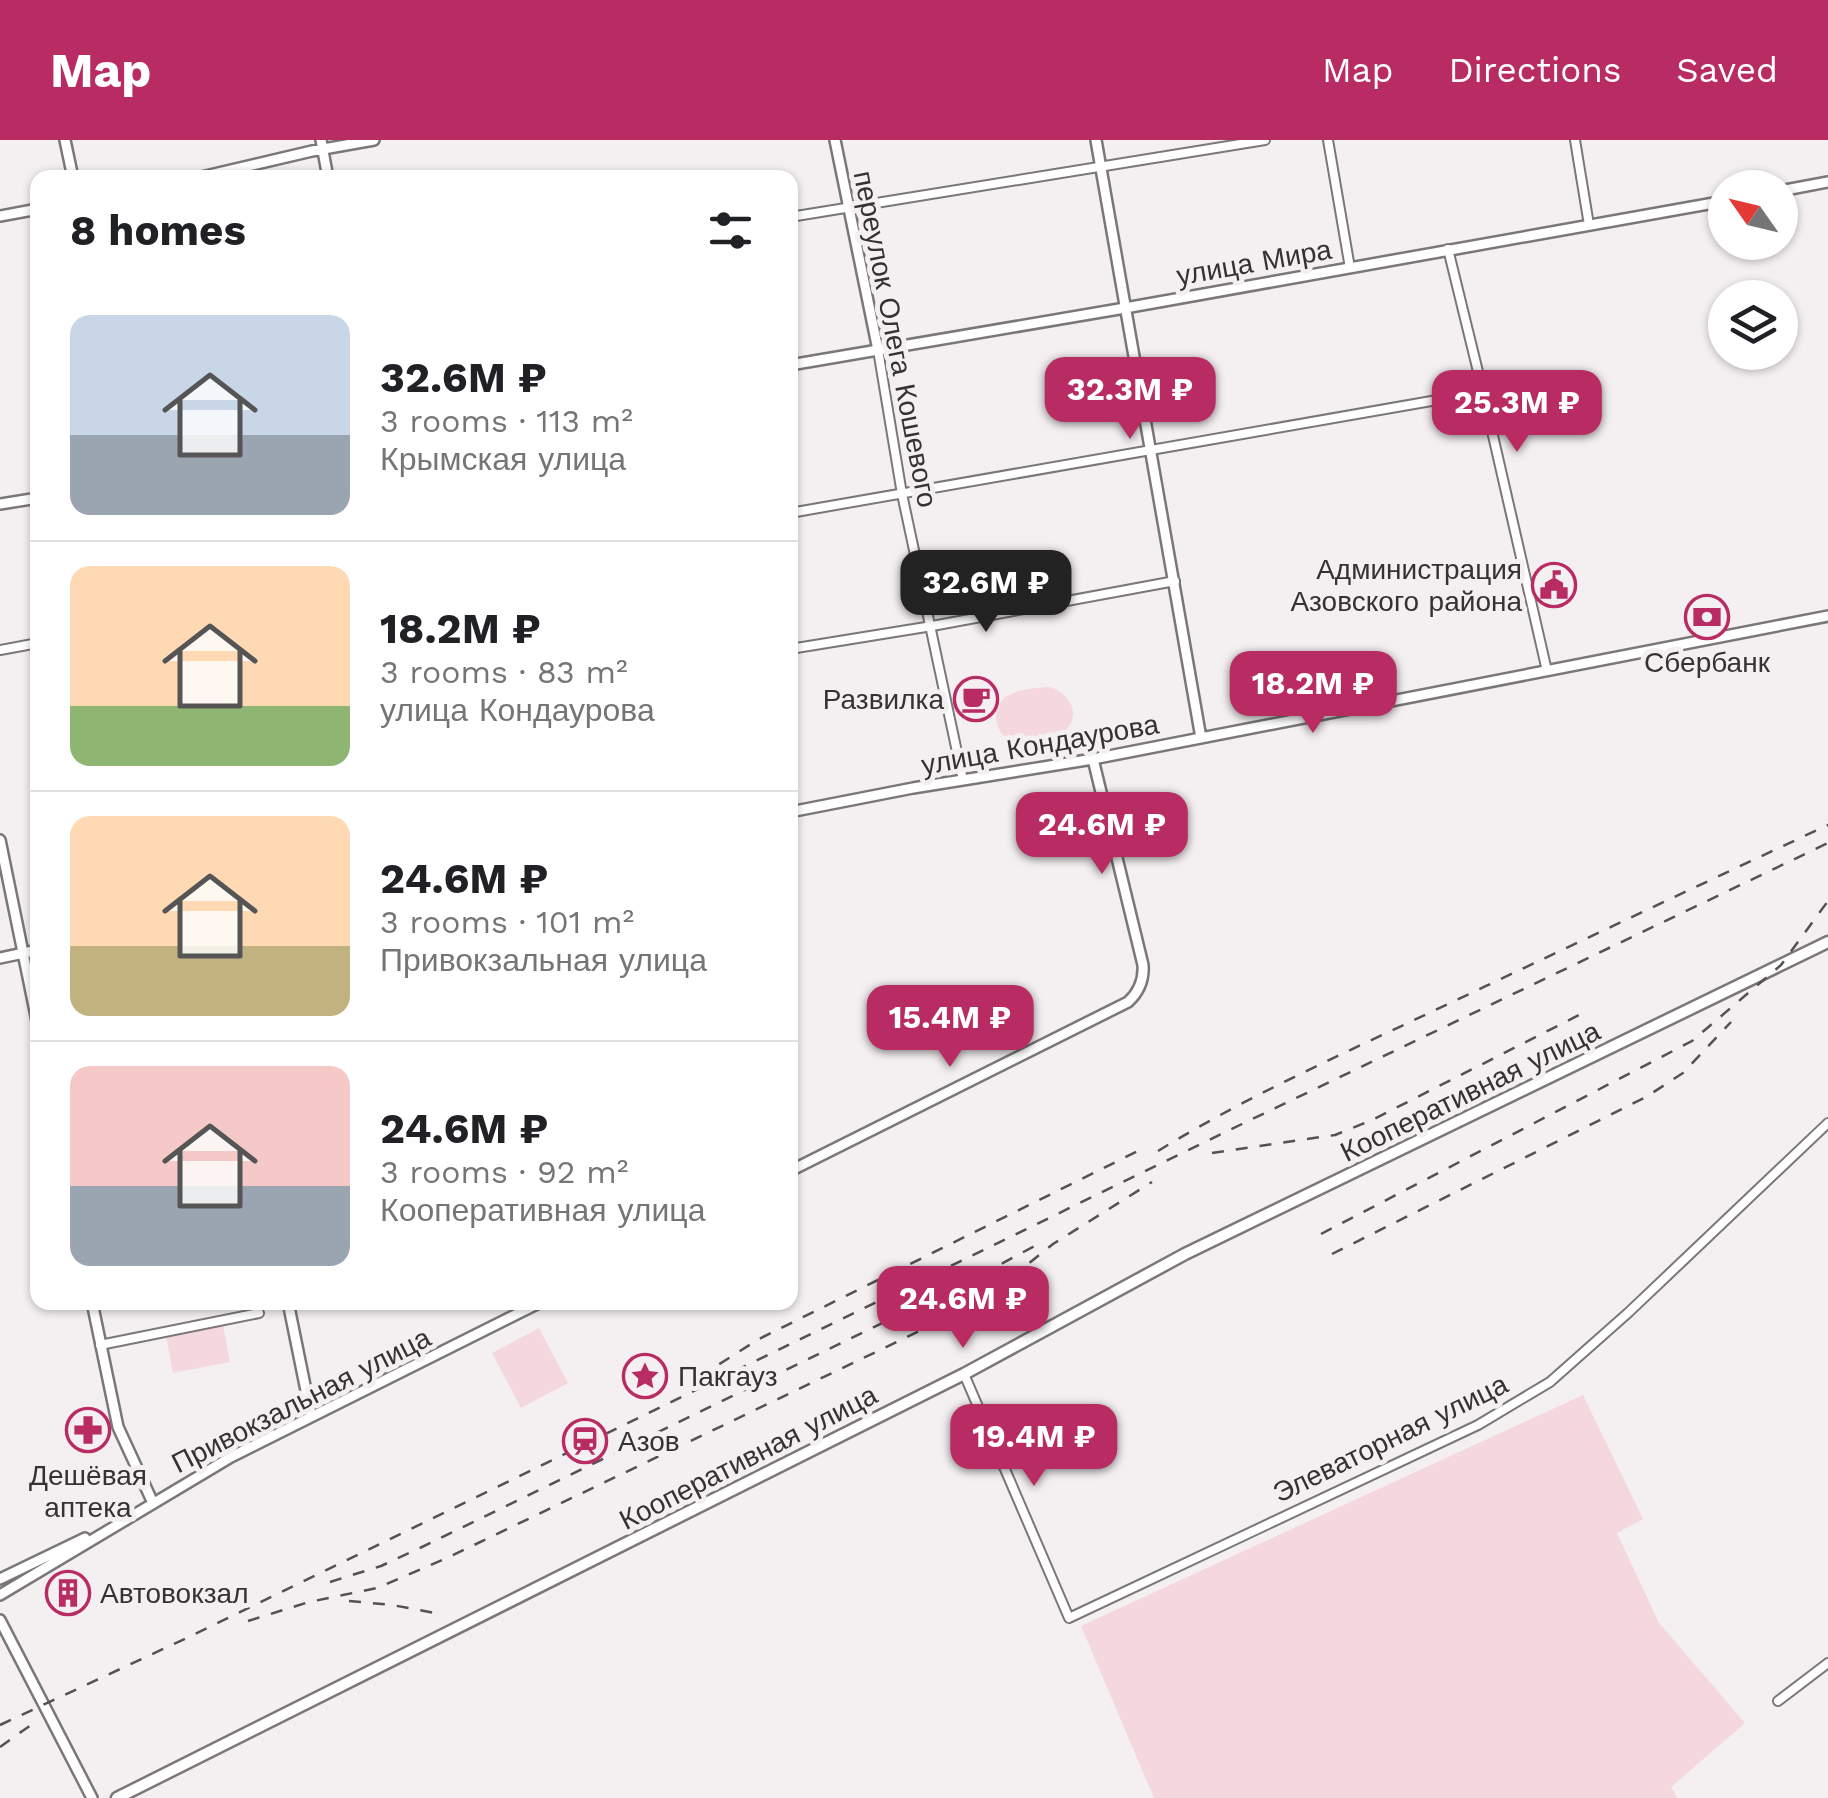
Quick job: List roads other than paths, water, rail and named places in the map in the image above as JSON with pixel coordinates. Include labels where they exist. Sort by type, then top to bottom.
[{"type":"main road","name":"Кооперативная улица","points":[[117,1798],[964,1374],[1203,1246],[1828,942]]},
{"type":"street","points":[[65,140],[71,170]]},
{"type":"street","points":[[226,170],[322,144],[374,140]]},
{"type":"street","name":"переулок Олега Кошевого","points":[[836,140],[902,494],[963,780]]},
{"type":"street","points":[[1096,140],[1201,738]]},
{"type":"street","points":[[798,216],[1265,140]]},
{"type":"street","points":[[1328,140],[1350,268]]},
{"type":"street","points":[[1575,140],[1590,225]]},
{"type":"street","points":[[322,144],[327,170]]},
{"type":"street","points":[[1798,188],[1828,182]]},
{"type":"street","name":"улица Мира","points":[[798,364],[1708,204]]},
{"type":"street","points":[[0,216],[30,210]]},
{"type":"street","points":[[1448,249],[1546,671]]},
{"type":"street","points":[[798,513],[1483,392]]},
{"type":"street","points":[[0,504],[30,499]]},
{"type":"street","points":[[798,648],[1175,581]]},
{"type":"street","name":"улица Кондаурова","points":[[798,811],[1094,759],[1828,616]]},
{"type":"street","points":[[0,650],[30,645]]},
{"type":"street","points":[[798,1167],[1135,996],[1144,965],[1094,759]]},
{"type":"street","points":[[0,840],[30,987]]},
{"type":"street","points":[[0,958],[30,952]]},
{"type":"street","name":"Элеваторная улица","points":[[964,1374],[1069,1618],[1478,1425],[1550,1382],[1828,1123]]},
{"type":"street","points":[[94,1310],[118,1428],[152,1503]]},
{"type":"street","points":[[290,1310],[311,1415]]},
{"type":"street","name":"Привокзальная улица","points":[[0,1596],[231,1457],[524,1310]]},
{"type":"street","points":[[100,1344],[259,1313]]},
{"type":"street","name":"Привокзальная улица","points":[[0,1579],[136,1513]]},
{"type":"street","points":[[0,1620],[92,1798]]},
{"type":"street","points":[[1778,1701],[1828,1663]]},
{"type":"railway","points":[[1158,1151],[1292,1078],[1828,825]]},
{"type":"railway","points":[[0,1725],[1828,843]]},
{"type":"railway","points":[[1321,1234],[1692,1041],[1781,965],[1828,901]]},
{"type":"railway","points":[[1212,1153],[1335,1135],[1579,1015]]},
{"type":"railway","points":[[1332,1254],[1646,1097],[1683,1073],[1731,1022]]},
{"type":"railway","points":[[699,1377],[759,1339],[1144,1148]]},
{"type":"railway","points":[[248,1621],[309,1602],[377,1588],[449,1557],[982,1301],[1053,1244],[1152,1182]]},
{"type":"railway","points":[[330,1582],[381,1566],[422,1547],[1042,1242]]},
{"type":"railway","points":[[349,1601],[435,1613]]},
{"type":"railway","points":[[0,1747],[38,1720]]},
{"type":"place","name":"Администрация Азовского района","points":[[1554,585]]},
{"type":"place","name":"Сбербанк","points":[[1707,617]]},
{"type":"place","name":"Развилка","points":[[976,699]]},
{"type":"place","name":"Пакгауз","points":[[645,1376]]},
{"type":"place","name":"Дешёвая аптека","points":[[88,1430]]},
{"type":"place","name":"Азов","points":[[585,1441]]},
{"type":"place","name":"Автовокзал","points":[[68,1593]]}]
